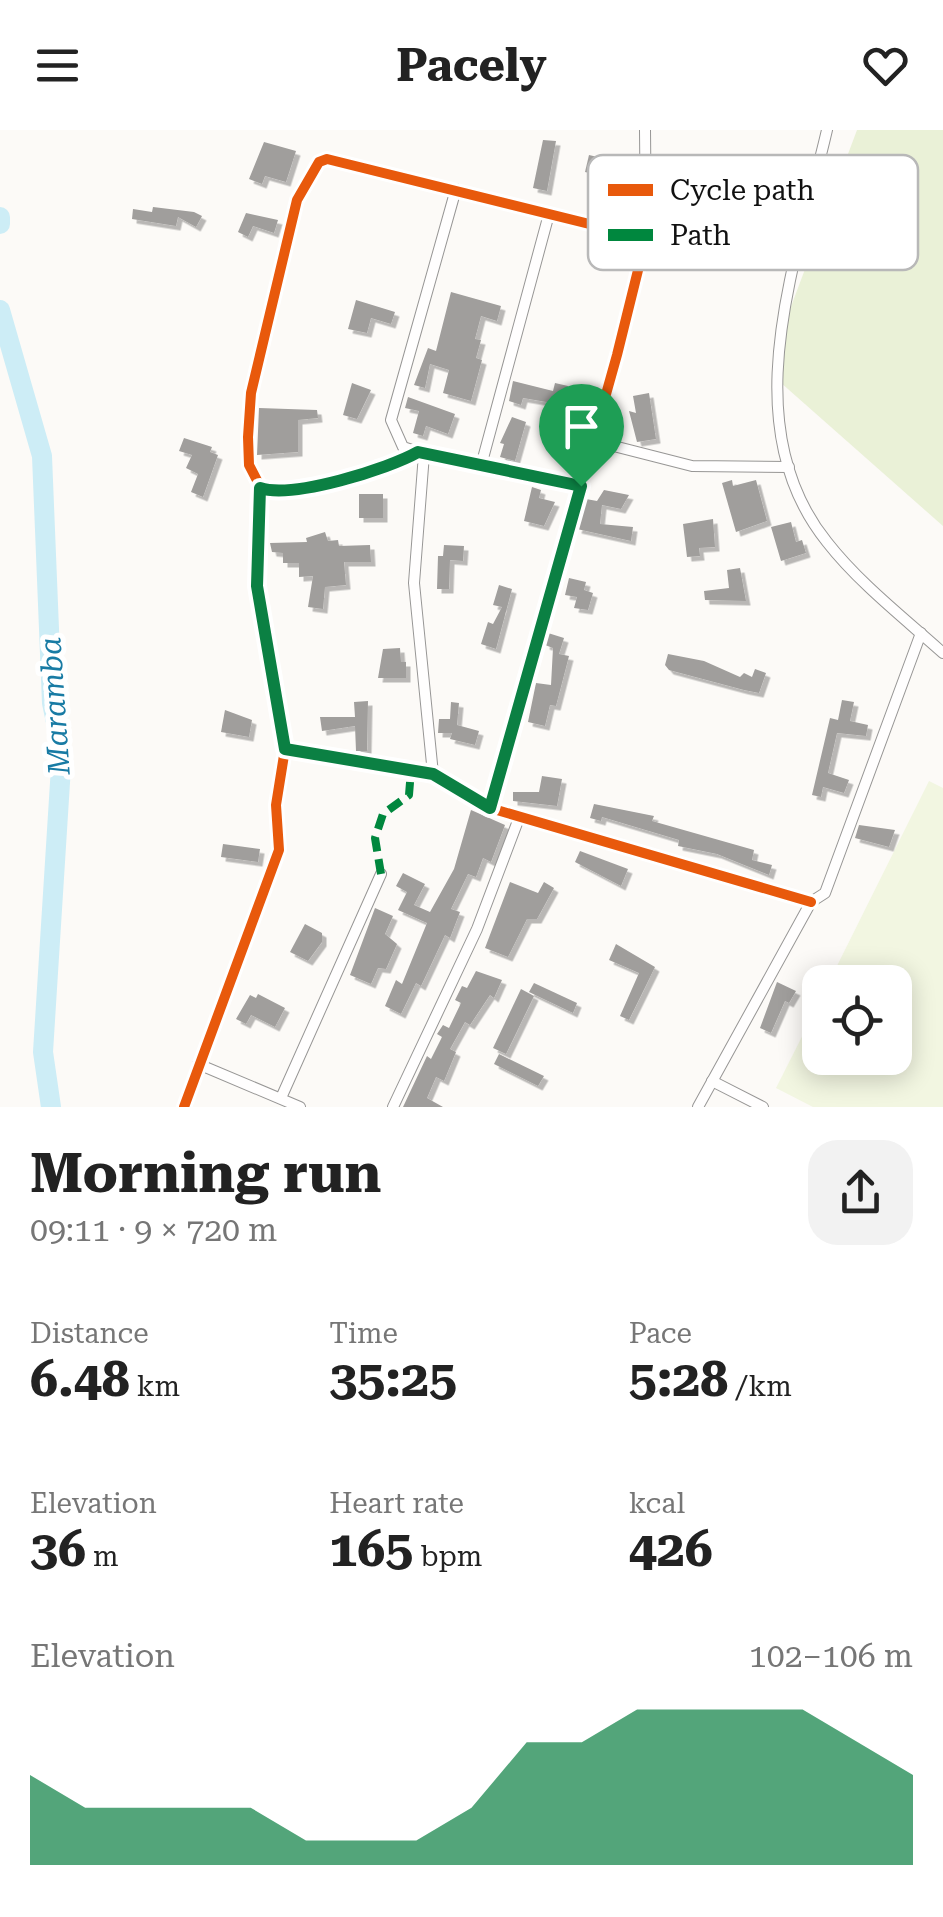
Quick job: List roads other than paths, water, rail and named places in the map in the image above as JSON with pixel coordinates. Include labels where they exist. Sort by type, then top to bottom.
[{"type":"street","points":[[822,155],[827,130]]},
{"type":"street","points":[[184,1107],[273,874],[278,850],[277,780],[285,749],[257,586],[260,488],[249,465],[251,393],[297,200],[314,166],[327,160],[588,224]]},
{"type":"street","points":[[456,189],[391,420],[403,446],[421,453],[482,462],[581,486]]},
{"type":"street","points":[[482,462],[550,214]]},
{"type":"street","points":[[490,808],[594,441],[638,270]]},
{"type":"street","points":[[797,270],[776,371],[776,414],[789,467],[806,508],[826,541],[943,652]]},
{"type":"street","points":[[594,441],[692,466],[789,467]]},
{"type":"street","points":[[260,488],[289,490],[380,469],[421,453]]},
{"type":"street","points":[[421,453],[414,584],[433,774]]},
{"type":"street","points":[[698,1107],[811,902],[826,893],[921,634]]},
{"type":"street","points":[[285,749],[433,774],[490,808],[519,818],[811,902]]},
{"type":"street","points":[[393,1107],[478,929],[519,818]]},
{"type":"street","points":[[281,1098],[382,874]]},
{"type":"street","points":[[198,1064],[300,1107]]},
{"type":"street","points":[[712,1081],[762,1107]]},
{"type":"waterway","name":"Maramba","points":[[0,217],[0,224]]},
{"type":"waterway","name":"Maramba","points":[[0,310],[42,456],[52,703],[62,751],[43,1052],[51,1107]]}]
